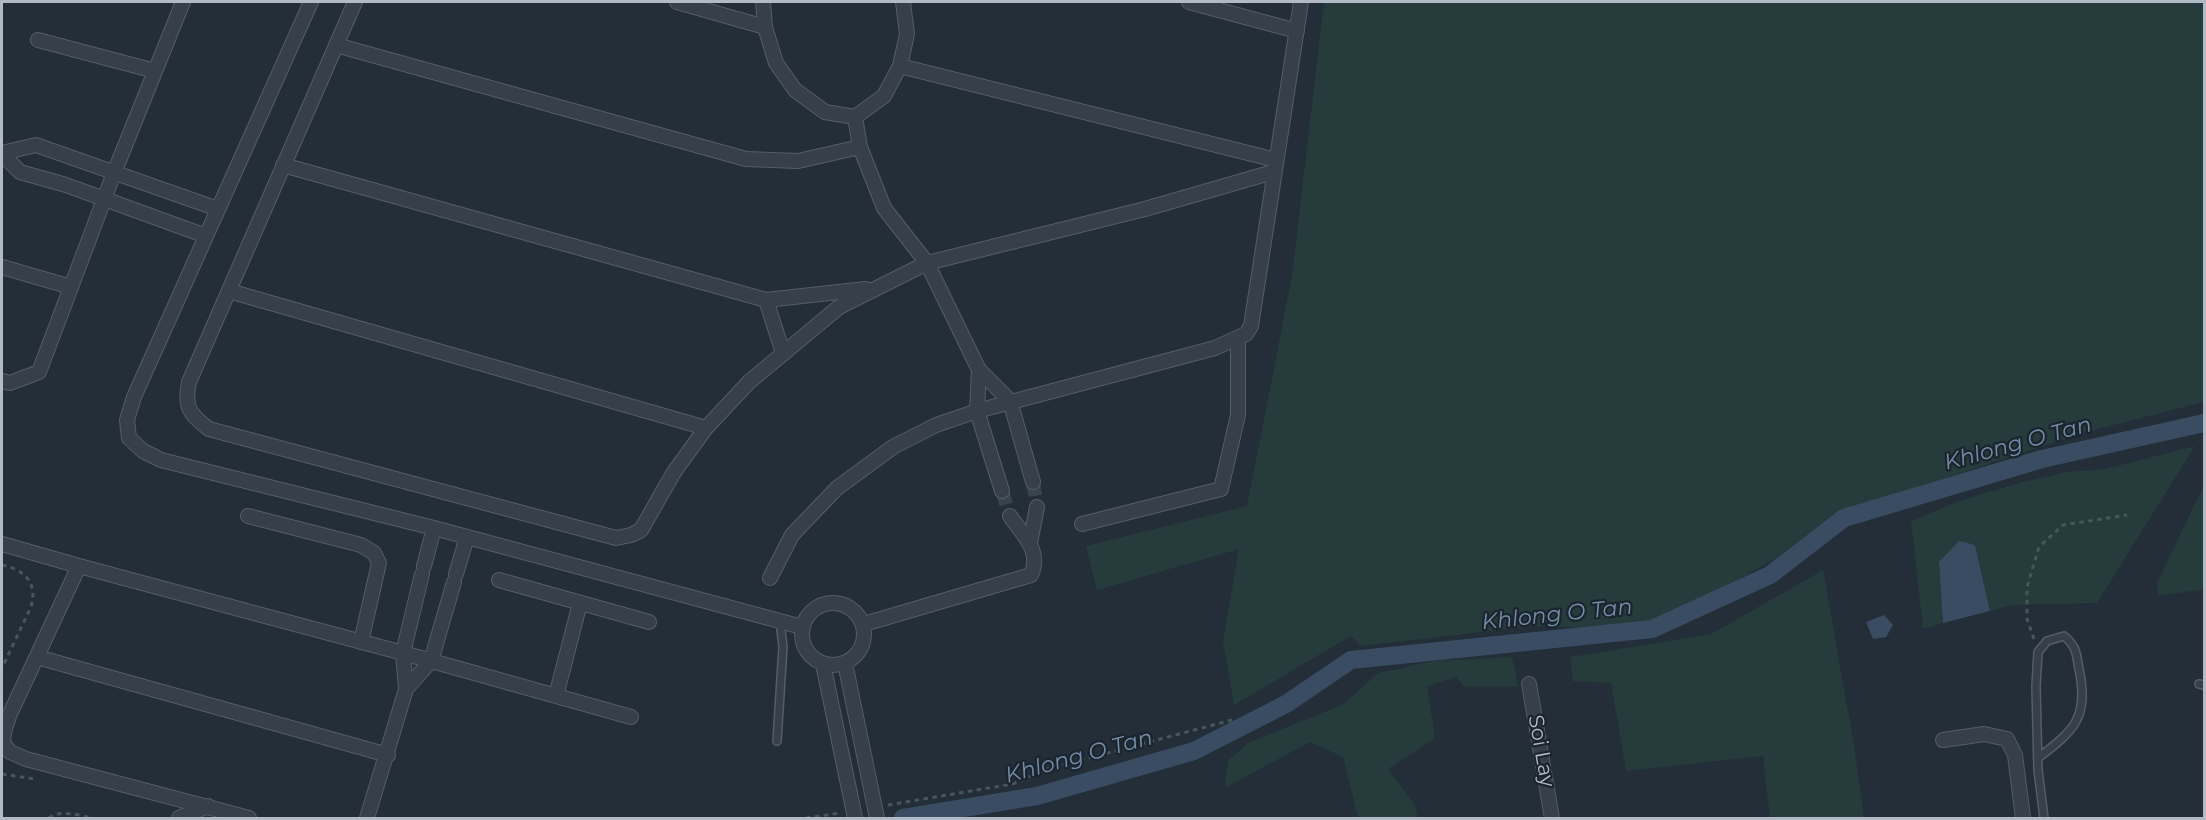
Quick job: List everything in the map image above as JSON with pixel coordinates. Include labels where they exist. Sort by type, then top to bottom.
[{"type":"street","points":[[2,381],[10,383],[39,372],[114,173],[183,2]]},
{"type":"street","points":[[311,2],[134,397],[127,420],[129,438],[143,451],[161,460],[434,528],[802,627]]},
{"type":"street","points":[[355,2],[189,382],[186,399],[193,417],[209,429],[616,538],[641,530],[674,472],[706,428],[749,382],[839,307],[927,263],[1145,209],[1275,166]]},
{"type":"street","points":[[677,2],[765,27]]},
{"type":"street","points":[[763,2],[765,27],[776,63],[795,90],[825,112],[855,117],[884,96],[900,66],[907,34],[903,2]]},
{"type":"street","points":[[1189,2],[1297,31]]},
{"type":"street","points":[[770,578],[792,536],[837,488],[893,447],[936,425],[977,411],[1215,348],[1246,334],[1251,326],[1301,2]]},
{"type":"street","points":[[38,40],[155,70]]},
{"type":"street","points":[[336,45],[746,159],[798,161],[860,147]]},
{"type":"street","points":[[900,66],[1275,166]]},
{"type":"street","points":[[855,117],[860,147],[884,208],[927,263],[979,370],[1010,402],[1033,482]]},
{"type":"street","points":[[2,153],[36,145],[218,209]]},
{"type":"street","points":[[2,153],[20,172],[105,199],[206,236]]},
{"type":"street","points":[[283,165],[766,300],[877,288]]},
{"type":"street","points":[[2,267],[71,287]]},
{"type":"street","points":[[228,291],[706,428]]},
{"type":"street","points":[[766,300],[783,353]]},
{"type":"street","points":[[1082,524],[1221,489],[1238,415],[1238,338]]},
{"type":"street","points":[[979,370],[977,411],[1002,491]]},
{"type":"street","points":[[1030,543],[1037,507]]},
{"type":"street","points":[[248,516],[361,545],[374,553],[379,563],[361,642]]},
{"type":"street","points":[[864,624],[1031,574],[1036,559],[1030,543],[1010,516]]},
{"type":"street","points":[[367,819],[388,755],[406,688],[403,653],[434,528]]},
{"type":"street","points":[[406,688],[431,661],[467,537]]},
{"type":"street","points":[[2,544],[631,717]]},
{"type":"street","points":[[79,566],[4,732],[3,743],[10,752],[26,759],[208,806],[249,819]]},
{"type":"street","points":[[500,580],[649,622]]},
{"type":"street","points":[[832,602],[845,604],[857,612],[864,624],[864,643],[860,651],[845,663],[823,664],[813,658],[806,649],[802,639],[802,627],[808,615],[818,606],[832,602]]},
{"type":"street","points":[[556,696],[580,603]]},
{"type":"street","points":[[37,657],[388,755]]},
{"type":"street","points":[[845,663],[878,813]]},
{"type":"street","points":[[823,664],[836,721],[851,815]]},
{"type":"street","name":"Soi Lay","points":[[1529,684],[1552,819]]},
{"type":"street","points":[[1943,740],[1984,734],[2007,739],[2015,755],[2023,819]]},
{"type":"street","points":[[179,819],[208,806]]},
{"type":"lane","points":[[777,741],[783,647],[780,621]]},
{"type":"lane","points":[[2038,758],[2062,740],[2076,723],[2083,704],[2074,645],[2064,636],[2046,641],[2038,652],[2036,686],[2038,758],[2044,819]]},
{"type":"path","points":[[2038,652],[2027,619],[2027,587],[2039,547],[2063,525],[2127,515]]},
{"type":"path","points":[[2,565],[13,567],[24,574],[31,583],[34,596],[2,668]]},
{"type":"path","points":[[878,813],[1013,784],[1047,769],[1232,720]]},
{"type":"path","points":[[49,819],[54,814],[73,813],[90,819]]},
{"type":"path","points":[[806,819],[851,815]]},
{"type":"green space","points":[[1324,2],[2204,2],[2204,402],[2086,432],[1833,515],[1779,556],[1712,595],[1643,625],[1602,628],[1533,626],[1361,646],[1351,636],[1234,705],[1223,641],[1239,549],[1097,590],[1086,546],[1247,506],[1292,276]]},
{"type":"green space","points":[[2195,446],[2097,603],[2011,605],[1990,611],[1975,546],[1939,563],[1943,623],[1923,629],[1911,521],[1962,500],[2023,482],[2067,472],[2105,469]]},
{"type":"green space","points":[[2204,485],[2204,589],[2158,596],[2157,583]]},
{"type":"green space","points":[[1823,570],[1854,745],[1864,818],[1770,818],[1763,756],[1626,771],[1611,683],[1573,681],[1570,657],[1711,634]]},
{"type":"green space","points":[[1512,657],[1518,686],[1465,687],[1456,677],[1427,686],[1435,738],[1388,769],[1415,805],[1418,818],[1358,818],[1343,757],[1310,742],[1225,788],[1228,760],[1250,742],[1344,704],[1378,673],[1434,661]]},
{"type":"water","points":[[1959,541],[1975,545],[1990,611],[1943,623],[1939,562]]},
{"type":"water","points":[[1884,615],[1893,625],[1886,637],[1873,639],[1866,622]]},
{"type":"waterway","name":"Khlong O Tan","points":[[903,818],[1037,796],[1194,751],[1286,704],[1351,660],[1652,629],[1770,575],[1844,518],[2042,459],[2204,423]]},
{"type":"tunnel","points":[[1033,482],[1037,507]]},
{"type":"tunnel","points":[[1002,491],[1010,516]]}]
